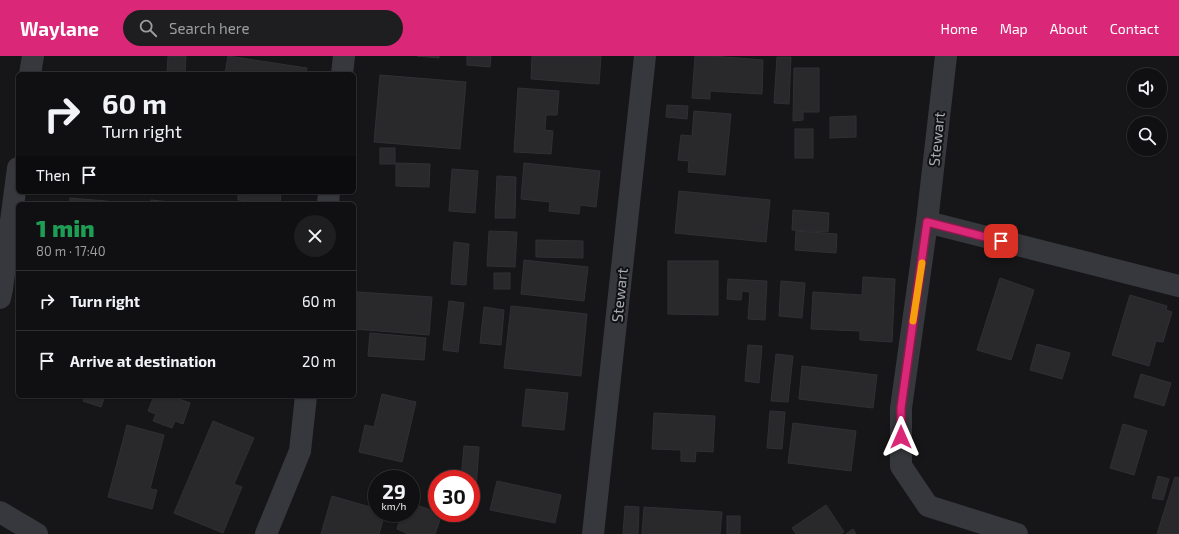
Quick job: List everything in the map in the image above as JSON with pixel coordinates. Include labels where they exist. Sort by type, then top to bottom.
[{"type":"street","points":[[30,72],[33,56]]},
{"type":"street","points":[[342,72],[344,56]]},
{"type":"street","name":"Stewart","points":[[593,534],[645,56]]},
{"type":"street","name":"Stewart","points":[[946,56],[927,222],[901,408],[901,466],[928,506],[1017,534]]},
{"type":"street","points":[[1,292],[16,183]]},
{"type":"street","points":[[927,222],[1179,286]]},
{"type":"street","points":[[266,534],[300,451],[306,398]]},
{"type":"street","points":[[0,512],[37,534]]},
{"type":"building","points":[[168,56],[186,56],[185,72],[167,72]]},
{"type":"building","points":[[228,56],[307,68],[306,72],[225,72]]},
{"type":"building","points":[[417,56],[439,56],[439,58]]},
{"type":"building","points":[[467,56],[491,56],[490,67],[467,65]]},
{"type":"building","points":[[532,56],[601,56],[599,84],[531,79]]},
{"type":"building","points":[[695,56],[763,60],[762,94],[710,91],[710,99],[692,98]]},
{"type":"building","points":[[777,57],[791,57],[789,104],[774,103]]},
{"type":"building","points":[[794,68],[819,68],[819,112],[803,112],[803,120],[793,121]]},
{"type":"building","points":[[380,75],[466,82],[460,149],[374,142]]},
{"type":"building","points":[[518,88],[559,91],[557,115],[546,115],[545,130],[553,131],[551,154],[514,152]]},
{"type":"building","points":[[667,105],[688,106],[687,119],[666,117]]},
{"type":"building","points":[[694,111],[731,114],[725,175],[688,172],[689,161],[678,160],[681,135],[692,136]]},
{"type":"building","points":[[856,116],[856,137],[830,138],[830,117]]},
{"type":"building","points":[[795,129],[813,129],[813,158],[795,158]]},
{"type":"building","points":[[380,148],[395,148],[395,164],[380,164]]},
{"type":"building","points":[[396,163],[430,164],[429,187],[396,186]]},
{"type":"building","points":[[524,163],[600,171],[596,207],[580,205],[579,214],[549,211],[550,202],[521,199]]},
{"type":"building","points":[[452,169],[478,171],[475,213],[449,211]]},
{"type":"building","points":[[497,176],[516,177],[515,218],[495,218]]},
{"type":"building","points":[[679,191],[770,200],[766,242],[675,233]]},
{"type":"building","points":[[238,194],[281,194],[280,202],[238,200]]},
{"type":"building","points":[[70,198],[117,202],[69,202]]},
{"type":"building","points":[[151,200],[170,202],[150,202]]},
{"type":"building","points":[[793,210],[829,213],[828,232],[792,230]]},
{"type":"building","points":[[489,231],[517,232],[515,267],[487,266]]},
{"type":"building","points":[[796,231],[837,234],[836,253],[795,250]]},
{"type":"building","points":[[536,240],[583,241],[583,258],[536,257]]},
{"type":"building","points":[[454,242],[469,244],[466,285],[451,284]]},
{"type":"building","points":[[524,260],[588,267],[584,301],[521,294]]},
{"type":"building","points":[[668,261],[718,261],[718,315],[668,314]]},
{"type":"building","points":[[494,273],[510,273],[510,289],[494,289]]},
{"type":"building","points":[[863,277],[895,279],[892,342],[860,340],[860,331],[811,329],[813,292],[862,295]]},
{"type":"building","points":[[1000,278],[1034,290],[1011,360],[977,350]]},
{"type":"building","points":[[728,279],[767,281],[765,320],[748,319],[750,292],[742,291],[741,300],[727,299]]},
{"type":"building","points":[[781,281],[805,283],[802,318],[779,316]]},
{"type":"building","points":[[357,292],[432,297],[429,335],[356,329]]},
{"type":"building","points":[[1130,295],[1167,306],[1166,310],[1172,312],[1163,342],[1156,341],[1149,366],[1112,355]]},
{"type":"building","points":[[449,301],[464,303],[458,352],[443,350]]},
{"type":"building","points":[[511,306],[587,314],[581,376],[504,368]]},
{"type":"building","points":[[484,307],[504,310],[501,345],[480,343]]},
{"type":"building","points":[[370,333],[426,338],[424,360],[368,356]]},
{"type":"building","points":[[1037,344],[1070,353],[1062,379],[1030,370]]},
{"type":"building","points":[[748,345],[762,346],[759,383],[745,381]]},
{"type":"building","points":[[776,354],[793,356],[788,402],[771,401]]},
{"type":"building","points":[[802,366],[877,375],[873,408],[799,399]]},
{"type":"building","points":[[1141,374],[1171,383],[1164,406],[1134,397]]},
{"type":"building","points":[[526,389],[568,393],[564,430],[522,426]]},
{"type":"building","points":[[382,394],[416,402],[402,462],[359,452],[365,425],[374,427]]},
{"type":"building","points":[[84,398],[104,398],[101,407],[83,401]]},
{"type":"building","points":[[153,398],[176,398],[190,403],[183,424],[175,421],[172,428],[153,421],[156,414],[148,411]]},
{"type":"building","points":[[770,411],[785,412],[782,449],[767,448]]},
{"type":"building","points":[[654,413],[715,416],[713,452],[696,451],[695,462],[681,461],[681,450],[652,449]]},
{"type":"building","points":[[213,421],[254,438],[234,484],[242,487],[223,533],[174,513]]},
{"type":"building","points":[[793,423],[856,431],[851,471],[788,463]]},
{"type":"building","points":[[1123,424],[1147,431],[1134,475],[1110,468]]},
{"type":"building","points":[[127,425],[164,435],[150,489],[157,490],[152,509],[108,497]]},
{"type":"building","points":[[464,446],[479,447],[477,470],[462,470]]},
{"type":"building","points":[[1158,476],[1169,479],[1163,500],[1152,498]]},
{"type":"building","points":[[1175,477],[1179,478],[1179,534],[1157,534]]},
{"type":"building","points":[[497,481],[561,495],[555,523],[490,510]]},
{"type":"building","points":[[332,496],[368,506],[368,522],[382,522],[379,534],[321,534]]},
{"type":"building","points":[[826,505],[844,532],[841,534],[796,534],[792,528]]},
{"type":"building","points":[[420,506],[428,509],[428,522],[439,522],[435,534],[408,534],[397,529],[399,522],[420,522]]},
{"type":"building","points":[[625,506],[639,507],[638,534],[623,534]]},
{"type":"building","points":[[644,507],[722,512],[720,534],[642,534]]},
{"type":"building","points":[[727,516],[740,516],[740,534],[727,534]]},
{"type":"building","points":[[853,529],[856,534],[846,534]]},
{"type":"slow traffic","points":[[913,321],[922,263]]},
{"type":"route","points":[[901,437],[901,408],[927,222],[1001,241]]}]
